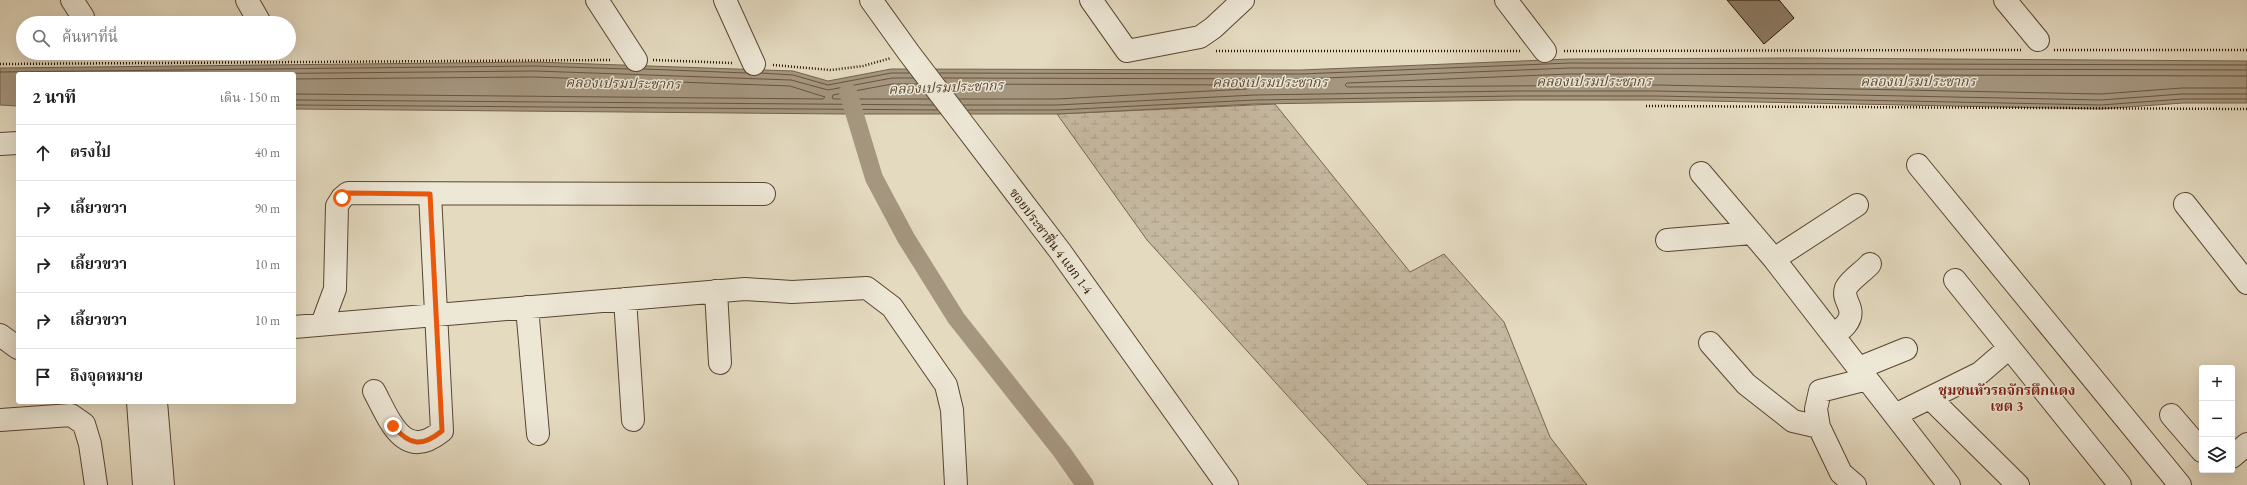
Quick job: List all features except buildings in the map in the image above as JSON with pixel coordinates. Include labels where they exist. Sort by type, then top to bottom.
[{"type":"street","points":[[248,0],[256,16]]},
{"type":"street","points":[[597,0],[636,60]]},
{"type":"street","points":[[725,0],[754,64]]},
{"type":"street","name":"ซอยประชาชื่น 4 แยก 1-4","points":[[871,0],[908,53],[1064,258],[1227,485]]},
{"type":"street","points":[[1091,0],[1127,51],[1200,37],[1213,28],[1243,0]]},
{"type":"street","points":[[1506,0],[1545,51]]},
{"type":"street","points":[[2005,0],[2040,46]]},
{"type":"street","points":[[0,144],[16,143]]},
{"type":"street","points":[[1918,165],[2180,485]]},
{"type":"street","points":[[1701,173],[1774,258],[1949,485]]},
{"type":"street","points":[[322,324],[335,290],[337,206],[342,198],[348,193],[764,194]]},
{"type":"street","points":[[374,391],[393,426],[401,436],[414,443],[430,440],[442,431],[430,194]]},
{"type":"street","points":[[2185,204],[2237,255],[2247,283]]},
{"type":"street","points":[[1774,258],[1856,205]]},
{"type":"street","points":[[1667,240],[1752,233]]},
{"type":"street","points":[[1832,334],[1839,332],[1849,322],[1851,310],[1845,297],[1847,287],[1870,264]]},
{"type":"street","points":[[1955,280],[2120,485]]},
{"type":"street","points":[[296,327],[745,289],[792,292],[867,288],[892,307],[946,385],[952,410],[956,485]]},
{"type":"street","points":[[716,291],[720,363]]},
{"type":"street","points":[[625,299],[634,420]]},
{"type":"street","points":[[527,307],[538,434]]},
{"type":"street","points":[[0,335],[16,347]]},
{"type":"street","points":[[1710,343],[1746,384],[1793,421],[1819,427]]},
{"type":"street","points":[[1895,415],[1980,373],[2009,348]]},
{"type":"street","points":[[1855,485],[1841,473],[1819,427],[1816,409],[1820,391],[1863,374],[1906,349]]},
{"type":"street","points":[[1930,398],[2018,485]]},
{"type":"street","points":[[138,404],[144,485]]},
{"type":"street","points":[[156,404],[163,485]]},
{"type":"street","points":[[0,420],[71,415],[84,424],[90,444],[96,485]]},
{"type":"street","points":[[2171,415],[2199,448]]},
{"type":"street","points":[[2235,454],[2247,444]]},
{"type":"path","points":[[1215,51],[1545,51],[2040,46],[2247,50]]},
{"type":"path","points":[[0,64],[636,60],[814,67],[831,70],[863,66],[908,53]]},
{"type":"path","points":[[1646,106],[2247,109]]},
{"type":"green space","points":[[1275,104],[1410,272],[1444,254],[1504,322],[1550,437],[1587,485],[1368,485],[1147,240],[1057,114]]},
{"type":"water","name":"คลองเปรมประชากร","points":[[1796,58],[2247,61],[2247,103],[2183,103],[2101,109],[1656,100],[1515,100],[1255,104],[1057,114],[843,114],[296,109],[296,72],[16,72],[16,106],[0,105],[0,68],[535,62],[793,71],[828,81],[891,69],[1301,70],[1570,59]]},
{"type":"waterway","points":[[848,92],[874,178],[906,238],[956,318],[1062,452],[1085,485]]},
{"type":"district","name":"ชุมชนหัวรถจักรตึกแดง เขต 3","points":[[2007,398]]},
{"type":"route","points":[[342,198],[348,193],[430,194],[442,431],[430,440],[414,443],[401,436],[393,426]]}]
